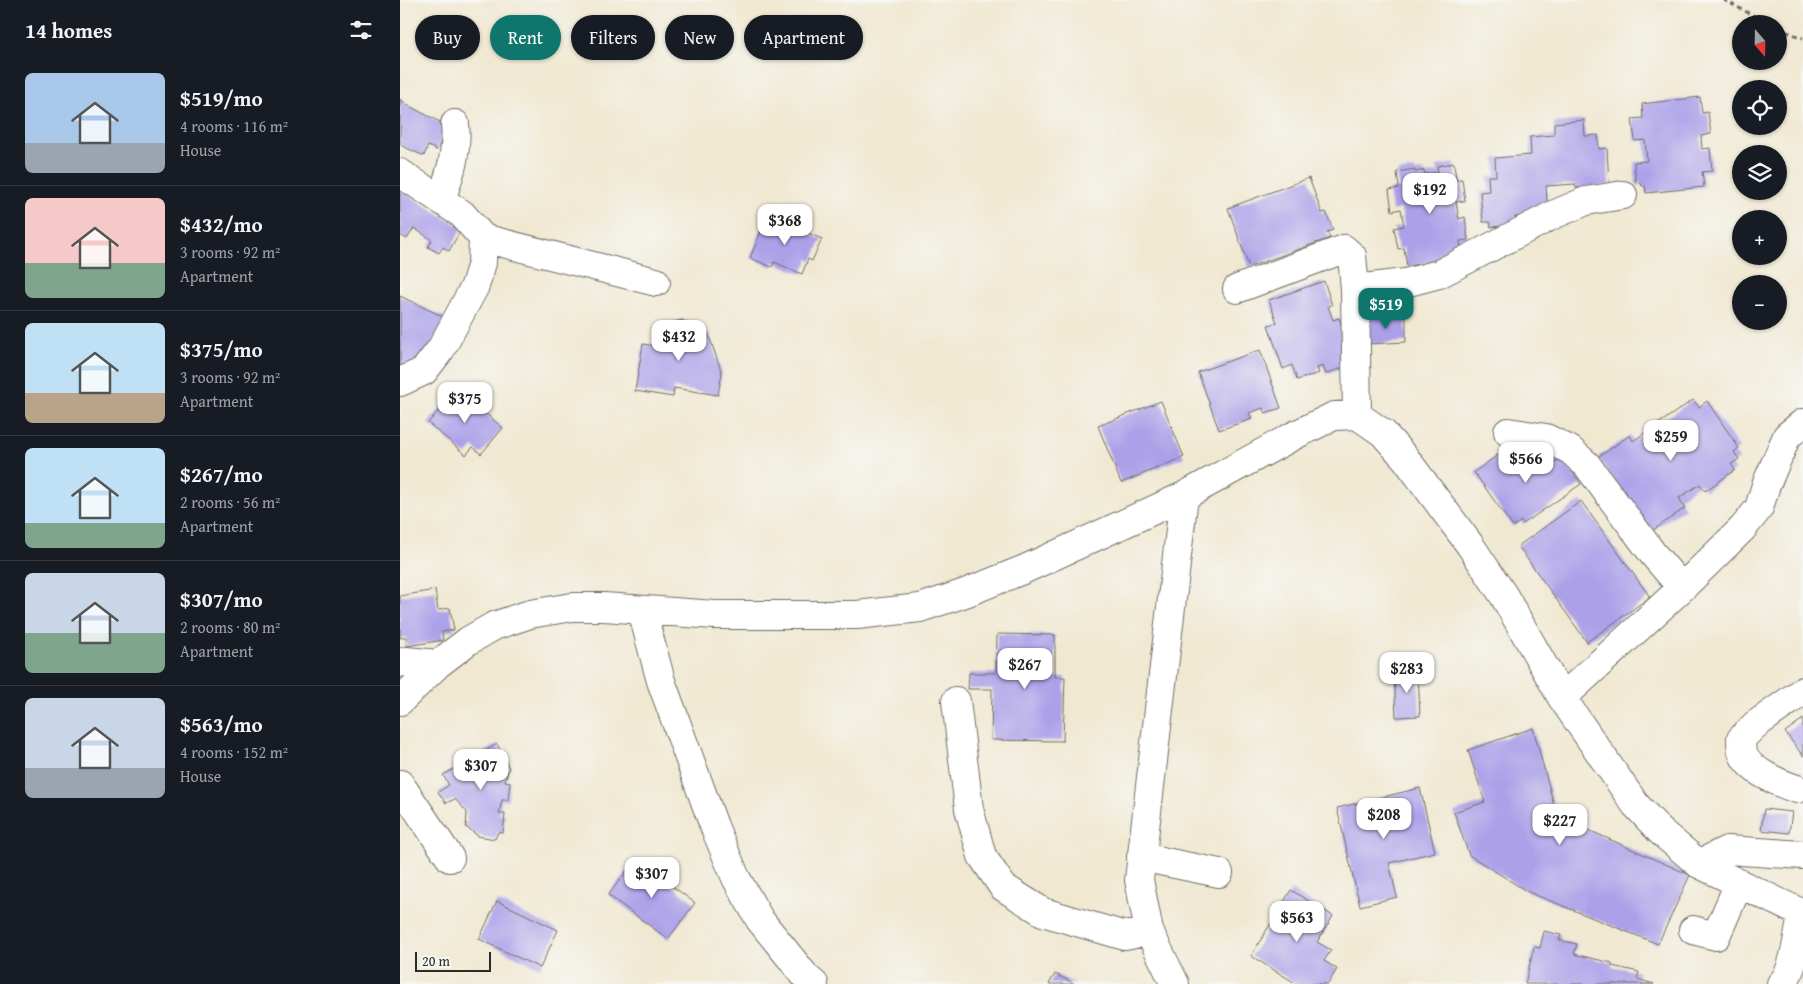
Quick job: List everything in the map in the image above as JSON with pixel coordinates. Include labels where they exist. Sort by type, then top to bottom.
[{"type":"street","points":[[441,200],[454,160],[457,141],[456,124]]},
{"type":"street","points":[[400,173],[462,214],[483,238],[656,282]]},
{"type":"street","points":[[1355,289],[1404,283],[1439,274],[1586,201],[1623,194]]},
{"type":"street","points":[[400,382],[424,372],[441,349],[475,286],[482,263],[483,238]]},
{"type":"street","points":[[1237,289],[1344,250],[1352,256],[1355,289],[1357,415]]},
{"type":"street","points":[[400,701],[438,664],[468,641],[494,626],[530,614],[572,607],[715,614],[857,615],[920,608],[1025,570],[1184,496],[1295,435],[1334,416],[1357,415],[1383,433],[1406,459],[1470,545],[1504,596],[1562,698],[1635,804],[1660,831],[1699,864],[1803,914],[1797,947],[1786,980],[1781,984]]},
{"type":"street","points":[[1562,698],[1682,588],[1743,528],[1759,508],[1766,485],[1787,436],[1803,423]]},
{"type":"street","points":[[1508,432],[1546,438],[1570,450],[1587,465],[1653,554],[1682,588]]},
{"type":"street","points":[[1175,984],[1149,931],[1139,880],[1184,496]]},
{"type":"street","points":[[642,611],[661,681],[714,826],[736,878],[760,920],[806,978],[814,984]]},
{"type":"street","points":[[400,663],[406,661],[438,664]]},
{"type":"street","points":[[1797,789],[1778,783],[1749,765],[1742,753],[1741,739],[1755,725],[1803,691]]},
{"type":"street","points":[[956,701],[969,809],[982,856],[1003,887],[1043,912],[1052,915],[1125,936],[1149,931]]},
{"type":"street","points":[[400,784],[450,858]]},
{"type":"street","points":[[1699,864],[1726,850],[1803,855]]},
{"type":"street","points":[[1141,858],[1219,873]]},
{"type":"street","points":[[1693,930],[1716,936],[1739,883]]},
{"type":"path","points":[[1724,0],[1752,15]]},
{"type":"path","points":[[1788,32],[1803,38]]},
{"type":"building","points":[[1700,97],[1702,113],[1708,112],[1711,134],[1701,136],[1702,149],[1710,148],[1712,171],[1702,172],[1704,187],[1646,193],[1645,186],[1642,186],[1641,183],[1636,184],[1634,162],[1647,161],[1645,140],[1635,141],[1632,119],[1643,118],[1642,104]]},
{"type":"building","points":[[400,99],[407,105],[442,123],[440,127],[447,129],[437,150],[428,146],[424,156],[400,145]]},
{"type":"building","points":[[1584,120],[1585,136],[1598,135],[1599,149],[1607,148],[1609,185],[1576,188],[1575,184],[1546,186],[1548,215],[1515,217],[1516,225],[1491,227],[1490,222],[1483,222],[1480,192],[1489,191],[1488,176],[1496,176],[1495,158],[1531,155],[1530,137],[1554,135],[1554,123]]},
{"type":"building","points":[[1454,163],[1456,180],[1462,179],[1465,201],[1456,202],[1459,219],[1465,217],[1468,240],[1460,241],[1462,257],[1407,266],[1404,248],[1398,249],[1394,228],[1404,226],[1401,209],[1392,211],[1389,190],[1399,188],[1397,172],[1415,169],[1415,172],[1424,170],[1425,174],[1438,172],[1437,166]]},
{"type":"building","points":[[1309,178],[1322,213],[1326,212],[1333,230],[1327,232],[1330,238],[1249,267],[1228,208]]},
{"type":"building","points":[[400,190],[462,228],[449,251],[443,247],[439,253],[428,247],[432,240],[414,228],[407,239],[400,235]]},
{"type":"building","points":[[767,216],[822,239],[812,261],[808,259],[802,274],[774,262],[772,267],[750,258]]},
{"type":"building","points":[[1324,281],[1332,305],[1328,306],[1333,320],[1339,318],[1350,349],[1342,352],[1347,366],[1326,374],[1323,366],[1317,368],[1319,373],[1297,380],[1292,365],[1283,369],[1268,325],[1277,323],[1269,300]]},
{"type":"building","points":[[400,296],[446,318],[416,373],[400,365]]},
{"type":"building","points":[[1406,317],[1406,342],[1367,344],[1366,318]]},
{"type":"building","points":[[682,320],[708,333],[722,373],[718,395],[674,388],[673,397],[635,391],[643,344],[656,346],[659,326]]},
{"type":"building","points":[[1260,350],[1281,408],[1265,413],[1263,408],[1249,413],[1252,419],[1219,430],[1198,372]]},
{"type":"building","points":[[457,389],[503,428],[481,454],[473,447],[466,455],[428,423]]},
{"type":"building","points":[[1693,400],[1699,407],[1707,401],[1739,448],[1734,452],[1739,459],[1731,464],[1735,470],[1705,491],[1700,484],[1679,498],[1685,508],[1649,533],[1598,457],[1630,435],[1633,441]]},
{"type":"building","points":[[1161,401],[1184,457],[1121,483],[1098,426]]},
{"type":"building","points":[[1522,449],[1529,457],[1538,451],[1549,466],[1562,457],[1581,484],[1523,524],[1521,521],[1513,527],[1474,472],[1502,452],[1507,460]]},
{"type":"building","points":[[1581,501],[1650,597],[1587,642],[1518,546]]},
{"type":"building","points":[[435,590],[438,610],[450,608],[454,630],[442,632],[443,640],[407,646],[406,637],[400,638],[400,596]]},
{"type":"building","points":[[997,634],[1055,635],[1055,677],[1065,677],[1063,741],[991,740],[992,689],[968,689],[969,673],[996,673]]},
{"type":"building","points":[[1418,671],[1420,716],[1396,717],[1394,672]]},
{"type":"building","points":[[1803,719],[1803,756],[1785,732]]},
{"type":"building","points":[[1533,728],[1557,816],[1690,875],[1658,944],[1528,892],[1469,855],[1454,812],[1485,802],[1468,750]]},
{"type":"building","points":[[497,744],[509,768],[505,781],[510,782],[508,800],[502,800],[499,814],[505,814],[503,833],[498,832],[495,839],[478,836],[466,827],[467,812],[455,799],[446,803],[438,792],[449,785],[443,775]]},
{"type":"building","points":[[1420,788],[1435,852],[1389,863],[1397,897],[1360,906],[1337,808]]},
{"type":"building","points":[[1764,809],[1792,812],[1789,833],[1761,830]]},
{"type":"building","points":[[636,859],[695,903],[668,939],[608,895]]},
{"type":"building","points":[[1291,890],[1333,916],[1317,942],[1331,950],[1324,961],[1337,969],[1328,984],[1297,984],[1251,956]]},
{"type":"building","points":[[497,901],[558,930],[540,968],[479,939]]},
{"type":"building","points":[[1544,931],[1561,935],[1559,940],[1577,944],[1574,954],[1639,972],[1637,979],[1654,984],[1525,984],[1534,947],[1540,948]]},
{"type":"building","points":[[1055,974],[1075,984],[1049,984]]}]
